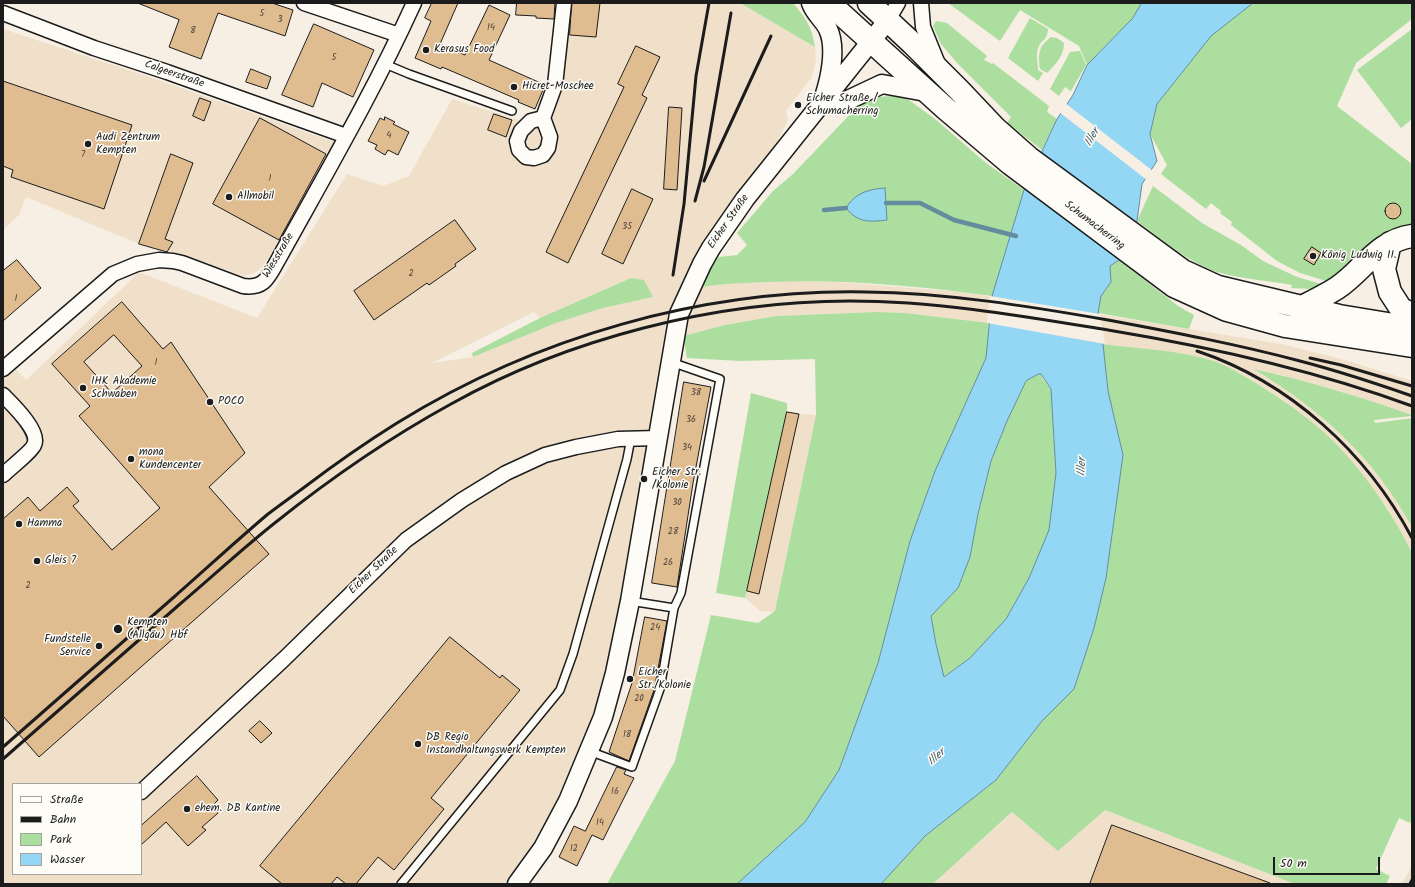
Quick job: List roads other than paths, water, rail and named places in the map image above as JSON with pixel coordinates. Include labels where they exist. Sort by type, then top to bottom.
[{"type":"main road","name":"Schumacherring","points":[[828,3],[926,92],[1011,164],[1174,286],[1227,310],[1285,326],[1412,346]]},
{"type":"main road","name":"Schumacherring","points":[[869,3],[893,12],[941,72],[995,128],[1029,158],[1182,271],[1218,287],[1339,316],[1412,328]]},
{"type":"main road","points":[[1295,305],[1338,288],[1376,253],[1390,243],[1404,237],[1412,236]]},
{"type":"main road","points":[[1390,243],[1384,269],[1390,292],[1401,309],[1412,314]]},
{"type":"main road","points":[[1377,340],[1412,358]]},
{"type":"street","points":[[304,3],[399,35]]},
{"type":"street","name":"Wiesstraße","points":[[3,369],[113,274],[137,264],[159,260],[173,261],[242,286],[251,287],[262,284],[278,260],[385,64],[414,3]]},
{"type":"street","points":[[543,118],[555,85],[564,3]]},
{"type":"street","points":[[811,3],[829,30],[832,45],[832,64],[829,84],[821,105],[846,101],[882,84],[926,92]]},
{"type":"street","points":[[921,3],[923,27],[941,72]]},
{"type":"street","name":"Eicher Straße","points":[[517,884],[543,848],[568,801],[603,717],[613,681],[630,601],[679,314],[711,248],[761,179],[893,12]]},
{"type":"street","name":"Calgeerstraße","points":[[3,13],[94,48],[167,72],[346,136]]},
{"type":"street","points":[[3,395],[28,423],[36,437],[34,446],[3,475]]},
{"type":"street","name":"Eicher Straße","points":[[142,791],[284,659],[406,540],[462,500],[500,477],[545,455],[618,439],[658,438]]},
{"type":"lane","points":[[385,64],[512,111]]},
{"type":"lane","points":[[589,751],[632,767],[660,689],[674,608],[681,593],[720,379],[670,362]]},
{"type":"lane","points":[[401,884],[560,690],[573,654],[627,459],[631,438]]},
{"type":"lane","points":[[630,601],[674,608]]},
{"type":"water","name":"Iller","points":[[1142,3],[1253,3],[1211,36],[1157,104],[1150,134],[1157,161],[1142,184],[1137,221],[1119,260],[1110,266],[1111,282],[1101,296],[1098,313],[1108,391],[1123,455],[1106,578],[1094,628],[1074,689],[1042,721],[996,780],[925,836],[881,884],[737,884],[805,822],[839,770],[878,663],[910,541],[935,471],[986,358],[992,296],[1024,190],[1057,119],[1073,95],[1087,65],[1132,19]],"holes":[[[1041,374],[1051,389],[1056,473],[1049,530],[1029,578],[1006,619],[970,658],[944,677],[931,616],[958,588],[970,557],[978,514],[991,461],[1007,421],[1026,381]]]},
{"type":"water","points":[[885,188],[887,220],[869,221],[860,219],[850,213],[846,208],[858,195],[873,189]]},
{"type":"waterway","points":[[886,203],[920,203],[954,220],[1016,236]]},
{"type":"waterway","points":[[824,210],[846,208]]},
{"type":"railway","points":[[673,275],[684,204],[696,76],[709,3]]},
{"type":"railway","points":[[695,201],[704,167],[731,13]]},
{"type":"railway","points":[[704,181],[771,36]]},
{"type":"railway","points":[[3,747],[268,514],[362,446],[397,423],[450,393],[506,366],[563,343],[622,324],[682,309],[743,299],[804,293],[896,293],[987,301],[1108,320],[1252,349],[1356,377],[1412,396]]},
{"type":"railway","points":[[3,759],[252,542],[339,474],[361,459],[428,417],[497,381],[544,360],[594,342],[644,328],[696,316],[748,308],[799,303],[850,301],[947,306],[1076,325],[1224,352],[1338,381],[1412,406]]},
{"type":"railway","points":[[1197,351],[1231,364],[1264,381],[1294,401],[1322,424],[1349,450],[1372,477],[1394,507],[1412,538]]},
{"type":"railway","points":[[1310,358],[1341,365],[1412,386]]},
{"type":"railway","points":[[1410,884],[1412,880]]},
{"type":"place","name":"Kerasus Food","points":[[426,50]]},
{"type":"place","name":"Hicret-Moschee","points":[[514,87]]},
{"type":"place","name":"Eicher Straße / Schumacherring","points":[[798,105]]},
{"type":"place","name":"Audi Zentrum Kempten","points":[[88,144]]},
{"type":"place","name":"Allmobil","points":[[229,197]]},
{"type":"place","name":"König Ludwig II.","points":[[1313,256]]},
{"type":"place","name":"IHK Akademie Schwaben","points":[[83,388]]},
{"type":"place","name":"POCO","points":[[210,402]]},
{"type":"place","name":"mona Kundencenter","points":[[131,459]]},
{"type":"place","name":"Eicher Str. /Kolonie","points":[[644,479]]},
{"type":"place","name":"Hamma","points":[[19,524]]},
{"type":"place","name":"Gleis 7","points":[[37,561]]},
{"type":"place","name":"Kempten (Allgäu) Hbf","points":[[118,629]]},
{"type":"place","name":"Fundstelle Service","points":[[99,646]]},
{"type":"place","name":"Eicher Str./Kolonie","points":[[630,679]]},
{"type":"place","name":"DB Regio Instandhaltungswerk Kempten","points":[[418,744]]},
{"type":"place","name":"ehem. DB Kantine","points":[[187,809]]}]
